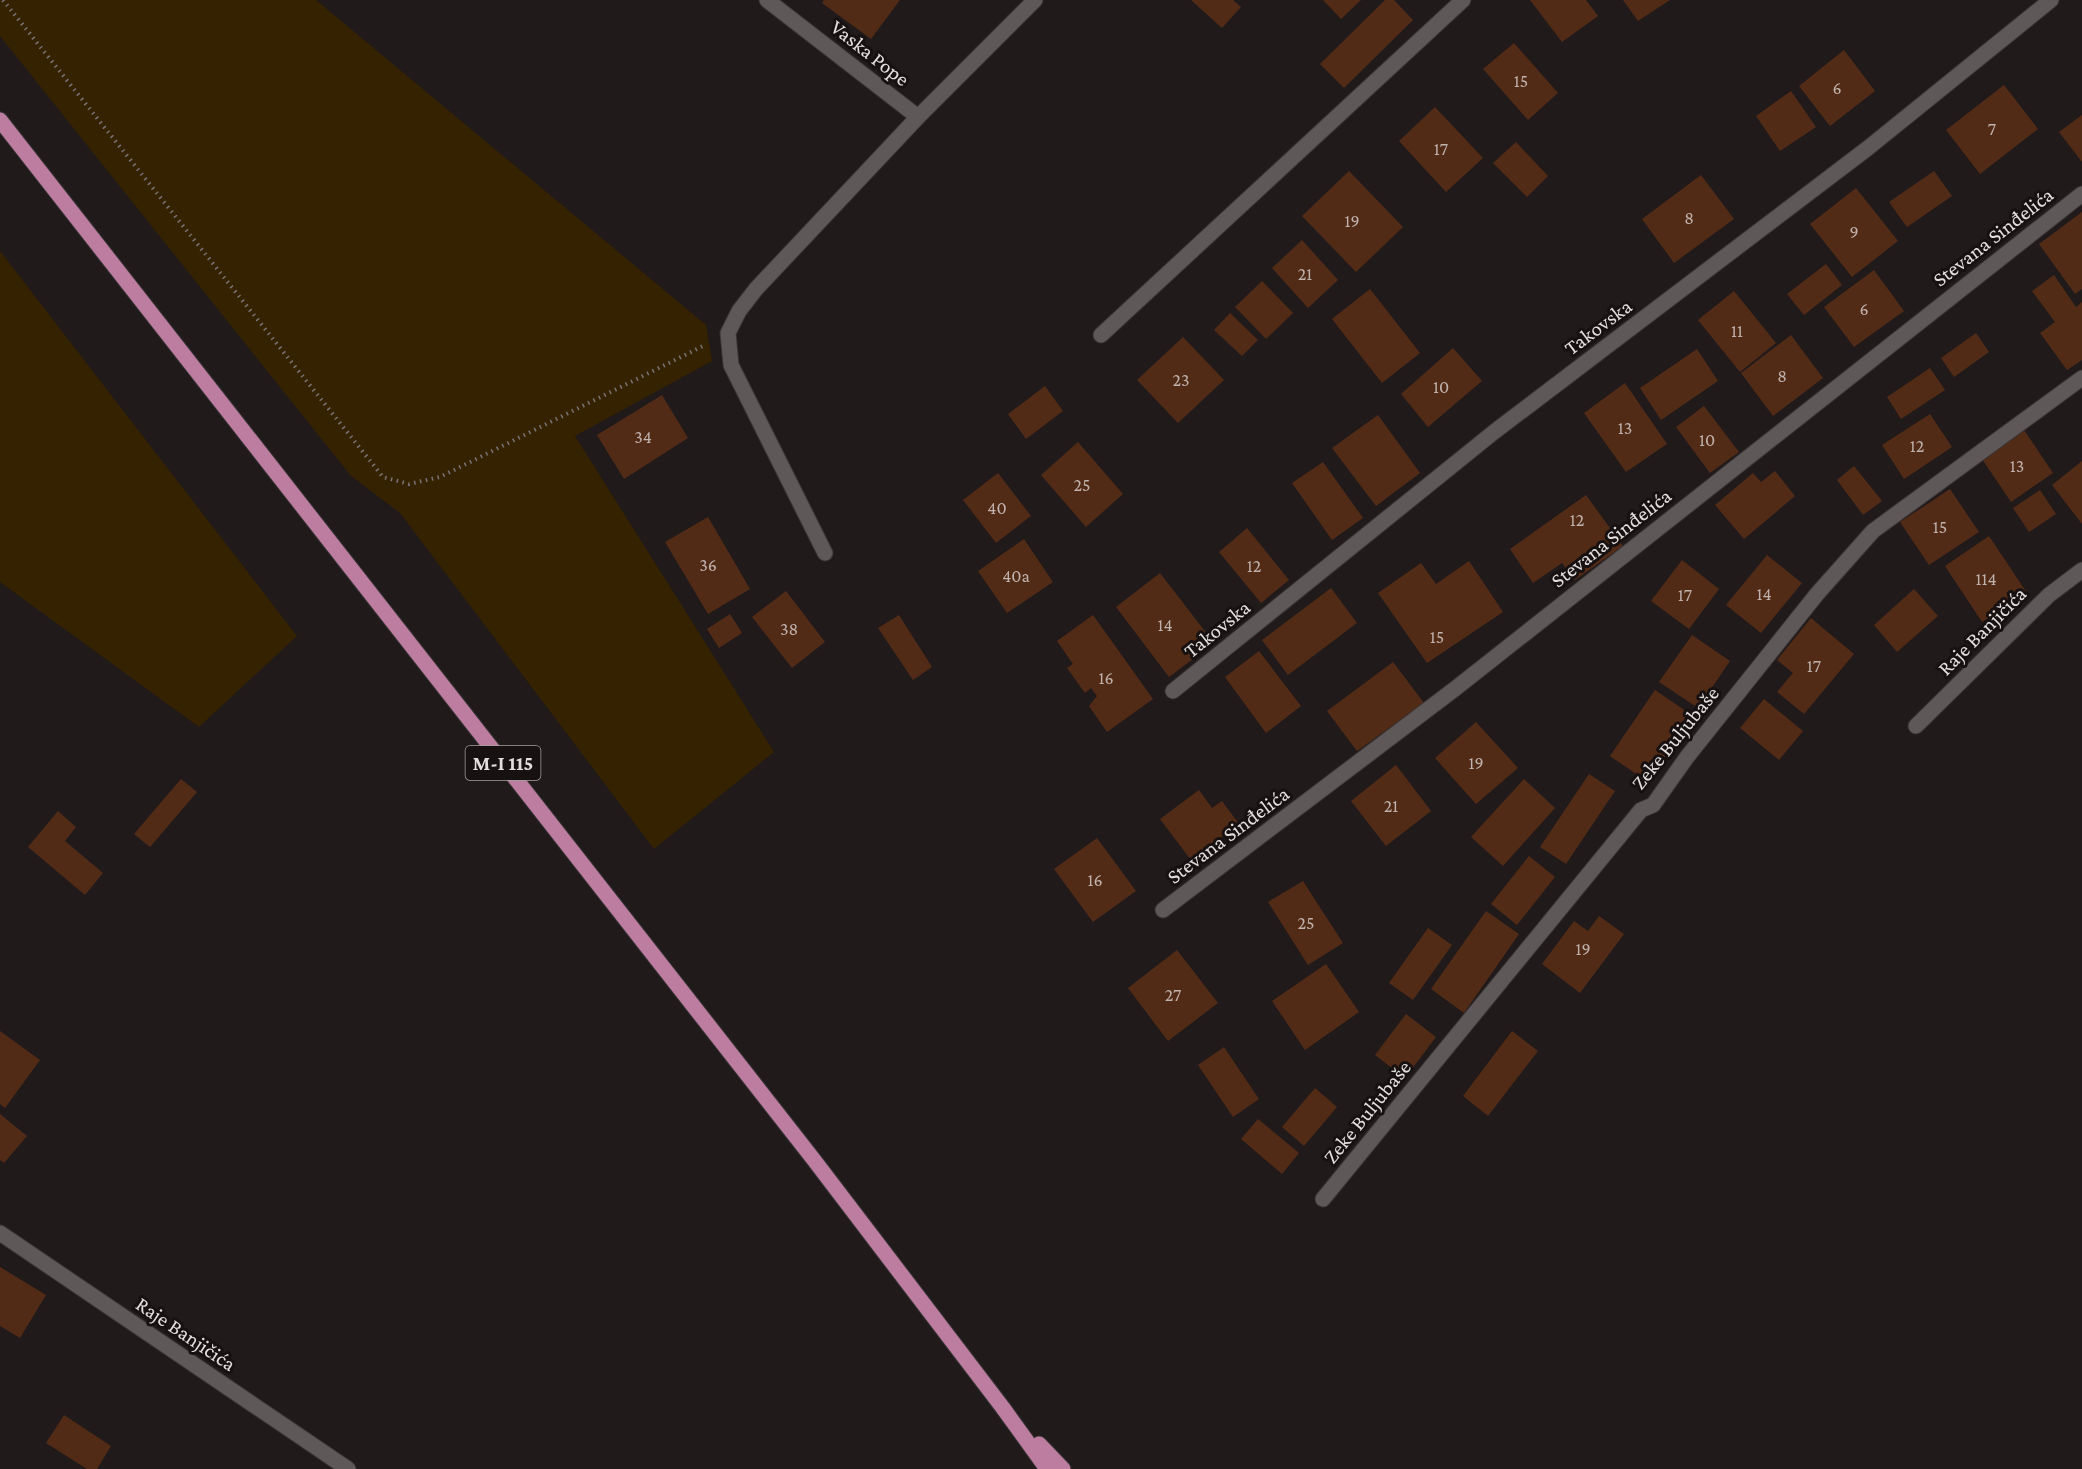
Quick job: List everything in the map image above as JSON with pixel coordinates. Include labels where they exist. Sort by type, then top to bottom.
[{"type":"main road","name":"M-I 115","points":[[0,120],[814,1160],[1047,1469]]},
{"type":"main road","name":"M-I 115","points":[[1003,1408],[1063,1469]]},
{"type":"street","name":"Vaska Pope","points":[[767,0],[918,117]]},
{"type":"street","points":[[825,553],[730,365],[728,333],[739,311],[756,289],[918,117],[1035,0]]},
{"type":"street","points":[[1101,335],[1463,0]]},
{"type":"street","name":"Takovska","points":[[1173,691],[1494,432],[1868,148],[2051,0]]},
{"type":"street","name":"Stevana Sinđelića","points":[[1163,910],[1456,688],[2082,194]]},
{"type":"street","name":"Zeke Buljubaše","points":[[1323,1199],[1641,810],[1653,805],[1687,757],[1817,594],[1873,531],[2082,378]]},
{"type":"street","name":"Raje Banjičića","points":[[1916,726],[2049,595],[2082,570]]},
{"type":"street","name":"Raje Banjičića","points":[[0,1233],[348,1469]]},
{"type":"path","points":[[3,0],[382,477],[409,484],[440,477],[728,333]]},
{"type":"shaded area","points":[[0,0],[316,0],[706,325],[712,361],[575,436],[774,752],[654,849],[400,513],[351,476],[0,36]]},
{"type":"shaded area","points":[[0,251],[297,636],[199,727],[0,582]]},
{"type":"building","points":[[824,0],[900,0],[871,39],[822,3]]},
{"type":"building","points":[[1191,0],[1233,0],[1241,7],[1222,28]]},
{"type":"building","points":[[1323,0],[1361,0],[1341,19]]},
{"type":"building","points":[[1385,0],[1394,0],[1413,20],[1344,88],[1320,64]]},
{"type":"building","points":[[1530,0],[1586,0],[1598,16],[1562,42]]},
{"type":"building","points":[[1623,0],[1670,0],[1638,21]]},
{"type":"building","points":[[1514,43],[1558,93],[1528,120],[1483,69]]},
{"type":"building","points":[[1844,50],[1875,91],[1830,126],[1799,86]]},
{"type":"building","points":[[2004,85],[2038,129],[1980,174],[1946,130]]},
{"type":"building","points":[[1791,91],[1816,127],[1780,151],[1756,116]]},
{"type":"building","points":[[1435,107],[1483,158],[1446,192],[1399,141]]},
{"type":"building","points":[[2082,115],[2082,162],[2059,132]]},
{"type":"building","points":[[1516,142],[1548,176],[1527,197],[1493,163]]},
{"type":"building","points":[[1349,171],[1403,227],[1356,272],[1302,216]]},
{"type":"building","points":[[1934,171],[1952,196],[1907,227],[1889,202]]},
{"type":"building","points":[[1701,175],[1734,219],[1674,263],[1642,219]]},
{"type":"building","points":[[1856,188],[1898,241],[1852,277],[1810,224]]},
{"type":"building","points":[[2082,212],[2082,289],[2075,294],[2039,244]]},
{"type":"building","points":[[1302,240],[1338,280],[1308,308],[1272,268]]},
{"type":"building","points":[[1826,264],[1842,285],[1804,315],[1787,294]]},
{"type":"building","points":[[1874,270],[1904,311],[1854,347],[1824,307]]},
{"type":"building","points":[[2054,275],[2076,307],[2082,302],[2082,360],[2067,370],[2040,333],[2055,322],[2032,291]]},
{"type":"building","points":[[1262,281],[1293,313],[1266,339],[1235,307]]},
{"type":"building","points":[[1370,289],[1420,353],[1382,383],[1332,319]]},
{"type":"building","points":[[1734,291],[1776,343],[1740,372],[1698,320]]},
{"type":"building","points":[[1230,313],[1258,340],[1242,356],[1214,330]]},
{"type":"building","points":[[1976,333],[1989,352],[1954,377],[1941,358]]},
{"type":"building","points":[[1791,335],[1823,378],[1773,416],[1741,373]]},
{"type":"building","points":[[1183,337],[1224,380],[1178,423],[1137,380]]},
{"type":"building","points":[[1453,348],[1482,381],[1428,427],[1401,394]]},
{"type":"building","points":[[1697,349],[1718,381],[1661,420],[1640,388]]},
{"type":"building","points":[[1930,368],[1945,390],[1901,419],[1887,397]]},
{"type":"building","points":[[1625,383],[1667,444],[1626,472],[1584,413]]},
{"type":"building","points":[[1045,386],[1063,411],[1026,439],[1008,414]]},
{"type":"building","points":[[662,395],[688,438],[624,479],[597,435]]},
{"type":"building","points":[[1704,406],[1739,452],[1710,473],[1676,427]]},
{"type":"building","points":[[1930,414],[1952,447],[1904,479],[1882,445]]},
{"type":"building","points":[[1378,415],[1420,473],[1376,506],[1332,448]]},
{"type":"building","points":[[2024,430],[2053,473],[2011,502],[1982,459]]},
{"type":"building","points":[[1078,442],[1123,494],[1086,527],[1041,475]]},
{"type":"building","points":[[2082,461],[2082,524],[2052,485]]},
{"type":"building","points":[[1323,462],[1363,518],[1332,540],[1292,483]]},
{"type":"building","points":[[1854,466],[1882,501],[1863,515],[1837,480]]},
{"type":"building","points":[[1775,471],[1795,496],[1744,539],[1715,505],[1753,473],[1761,482]]},
{"type":"building","points":[[998,473],[1031,516],[996,543],[963,500]]},
{"type":"building","points":[[1950,489],[1979,532],[1929,565],[1900,522]]},
{"type":"building","points":[[2040,490],[2056,514],[2029,532],[2013,508]]},
{"type":"building","points":[[1586,495],[1623,546],[1575,580],[1562,563],[1533,583],[1510,549]]},
{"type":"building","points":[[708,517],[750,589],[708,614],[665,542]]},
{"type":"building","points":[[1247,528],[1289,580],[1261,603],[1219,552]]},
{"type":"building","points":[[1989,536],[2027,593],[1982,622],[1945,566]]},
{"type":"building","points":[[1024,539],[1053,582],[1007,613],[978,571]]},
{"type":"building","points":[[1767,555],[1802,583],[1761,633],[1726,605]]},
{"type":"building","points":[[1682,560],[1719,589],[1689,629],[1651,601]]},
{"type":"building","points":[[1469,561],[1503,612],[1427,663],[1378,593],[1421,563],[1436,584]]},
{"type":"building","points":[[1160,573],[1214,643],[1169,677],[1116,607]]},
{"type":"building","points":[[1331,588],[1357,623],[1288,675],[1262,640]]},
{"type":"building","points":[[1914,589],[1938,616],[1897,652],[1874,625]]},
{"type":"building","points":[[786,591],[825,642],[792,668],[752,617]]},
{"type":"building","points":[[730,614],[742,633],[719,648],[707,629]]},
{"type":"building","points":[[899,615],[932,667],[913,680],[878,628]]},
{"type":"building","points":[[1093,615],[1153,699],[1107,732],[1089,706],[1097,696],[1091,688],[1085,693],[1067,668],[1073,664],[1057,641]]},
{"type":"building","points":[[1811,618],[1854,654],[1804,714],[1777,692],[1793,673],[1777,660]]},
{"type":"building","points":[[1692,635],[1730,661],[1698,708],[1659,682]]},
{"type":"building","points":[[1259,651],[1301,706],[1266,733],[1225,677]]},
{"type":"building","points":[[1393,662],[1424,703],[1357,751],[1327,711]]},
{"type":"building","points":[[1655,690],[1693,716],[1648,782],[1610,756]]},
{"type":"building","points":[[1764,699],[1803,731],[1779,760],[1740,728]]},
{"type":"building","points":[[1476,722],[1518,768],[1476,804],[1435,758]]},
{"type":"building","points":[[1396,765],[1431,811],[1386,846],[1351,801]]},
{"type":"building","points":[[1589,774],[1615,791],[1566,864],[1540,847]]},
{"type":"building","points":[[181,779],[197,792],[150,847],[134,834]]},
{"type":"building","points":[[1524,779],[1555,808],[1503,866],[1471,837]]},
{"type":"building","points":[[1199,790],[1212,808],[1222,801],[1239,824],[1191,860],[1160,819]]},
{"type":"building","points":[[58,811],[76,827],[65,841],[103,873],[85,895],[28,847]]},
{"type":"building","points":[[1097,838],[1136,891],[1093,922],[1054,869]]},
{"type":"building","points":[[1529,856],[1555,877],[1517,925],[1491,904]]},
{"type":"building","points":[[1303,881],[1343,943],[1308,965],[1268,902]]},
{"type":"building","points":[[1486,911],[1519,934],[1464,1013],[1431,989]]},
{"type":"building","points":[[1599,916],[1624,934],[1580,993],[1542,964],[1574,921],[1588,931]]},
{"type":"building","points":[[1428,928],[1452,945],[1413,1000],[1389,983]]},
{"type":"building","points":[[1177,950],[1218,1003],[1168,1041],[1128,988]]},
{"type":"building","points":[[1326,964],[1359,1012],[1305,1050],[1272,1001]]},
{"type":"building","points":[[1406,1014],[1436,1037],[1405,1078],[1375,1055]]},
{"type":"building","points":[[0,1031],[40,1060],[5,1108],[0,1104]]},
{"type":"building","points":[[1512,1031],[1538,1051],[1488,1116],[1463,1096]]},
{"type":"building","points":[[1224,1047],[1259,1099],[1233,1117],[1198,1065]]},
{"type":"building","points":[[1315,1088],[1337,1107],[1304,1146],[1282,1127]]},
{"type":"building","points":[[0,1114],[27,1136],[4,1163],[0,1160]]},
{"type":"building","points":[[1258,1119],[1299,1153],[1282,1174],[1241,1139]]},
{"type":"building","points":[[0,1267],[46,1295],[20,1338],[0,1326]]},
{"type":"building","points":[[64,1415],[111,1446],[97,1469],[87,1469],[46,1443]]}]
